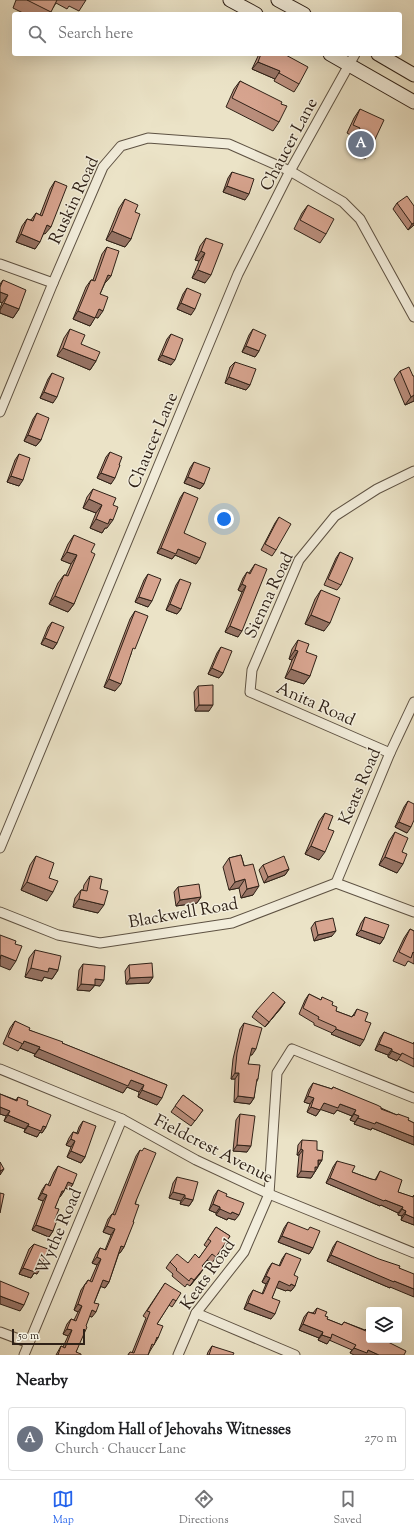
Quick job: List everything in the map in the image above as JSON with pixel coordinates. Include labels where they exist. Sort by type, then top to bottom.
[{"type":"main road","points":[[230,0],[252,12]]},
{"type":"main road","points":[[278,0],[300,12]]},
{"type":"main road","points":[[339,56],[352,59],[414,102]]},
{"type":"main road","points":[[381,56],[414,75]]},
{"type":"street","name":"Chaucer Lane","points":[[0,848],[238,274],[290,171],[352,59]]},
{"type":"street","name":"Ruskin Road","points":[[0,412],[103,166],[121,146],[148,138],[229,144],[290,171],[342,202],[360,219],[414,317]]},
{"type":"street","points":[[0,264],[53,283]]},
{"type":"street","name":"Sienna Road","points":[[250,692],[252,670],[299,560],[335,516],[377,489],[414,470]]},
{"type":"street","name":"Anita Road","points":[[250,692],[390,753]]},
{"type":"street","name":"Keats Road","points":[[336,883],[390,753],[414,702]]},
{"type":"street","points":[[336,883],[414,912]]},
{"type":"street","name":"Blackwell Road","points":[[0,912],[58,935],[100,943],[232,923],[336,883]]},
{"type":"street","name":"Keats Road","points":[[178,1355],[196,1313],[244,1252],[269,1194],[277,1072],[292,1049],[414,1098]]},
{"type":"street","name":"Fieldcrest Avenue","points":[[0,1069],[122,1119],[196,1160],[269,1194],[414,1253]]},
{"type":"street","name":"Wythe Road","points":[[24,1355],[122,1119]]},
{"type":"street","points":[[196,1313],[295,1355]]},
{"type":"street","points":[[0,1332],[29,1344]]},
{"type":"building","points":[[27,0],[57,0],[51,12]]},
{"type":"building","points":[[260,56],[288,56],[308,67],[299,84],[279,73],[280,71],[258,62]]},
{"type":"building","points":[[240,81],[287,106],[279,122],[232,98]]},
{"type":"building","points":[[360,109],[384,120],[370,150],[354,143],[360,128],[353,125]]},
{"type":"building","points":[[232,172],[254,179],[249,194],[227,186]]},
{"type":"building","points":[[55,181],[67,186],[51,227],[47,225],[40,242],[21,234],[27,219],[33,221],[36,213],[42,216]]},
{"type":"building","points":[[407,196],[414,206],[414,223],[412,224],[397,203]]},
{"type":"building","points":[[125,199],[138,205],[135,212],[140,214],[131,239],[112,231]]},
{"type":"building","points":[[308,205],[334,219],[326,234],[300,220]]},
{"type":"building","points":[[206,238],[223,244],[211,275],[198,270],[205,253],[201,251]]},
{"type":"building","points":[[107,247],[119,251],[111,276],[108,275],[100,294],[108,297],[103,311],[99,309],[95,318],[78,311],[91,280],[95,281]]},
{"type":"building","points":[[3,280],[26,290],[19,309],[4,303],[8,295],[0,292],[0,287]]},
{"type":"building","points":[[187,288],[201,294],[195,309],[181,303]]},
{"type":"building","points":[[70,329],[85,335],[81,344],[100,352],[96,361],[63,348]]},
{"type":"building","points":[[253,329],[266,335],[259,351],[246,346]]},
{"type":"building","points":[[171,334],[183,339],[175,360],[162,355]]},
{"type":"building","points":[[235,362],[256,369],[250,385],[229,377]]},
{"type":"building","points":[[409,367],[414,376],[414,395],[411,397],[400,371]]},
{"type":"building","points":[[52,373],[64,378],[57,397],[44,392]]},
{"type":"building","points":[[37,413],[49,418],[41,440],[28,435]]},
{"type":"building","points":[[110,452],[122,457],[115,478],[101,473]]},
{"type":"building","points":[[19,454],[30,458],[23,480],[11,476]]},
{"type":"building","points":[[194,462],[210,468],[204,484],[188,477]]},
{"type":"building","points":[[93,489],[116,498],[113,505],[118,507],[113,520],[110,519],[108,524],[96,519],[102,505],[89,499]]},
{"type":"building","points":[[184,492],[198,498],[184,533],[206,543],[200,558],[178,549],[176,554],[161,548]]},
{"type":"building","points":[[279,517],[291,524],[276,550],[265,544]]},
{"type":"building","points":[[74,535],[95,544],[91,552],[95,554],[74,604],[55,596],[64,575],[68,576],[77,555],[67,552]]},
{"type":"building","points":[[340,552],[353,558],[341,585],[328,579]]},
{"type":"building","points":[[255,564],[267,569],[242,631],[230,626],[246,586],[242,584],[247,572],[250,574]]},
{"type":"building","points":[[148,574],[161,579],[152,601],[139,597]]},
{"type":"building","points":[[180,579],[191,583],[181,609],[170,604]]},
{"type":"building","points":[[321,590],[340,598],[330,623],[311,615]]},
{"type":"building","points":[[135,611],[148,616],[135,649],[133,648],[121,684],[109,679]]},
{"type":"building","points":[[52,622],[64,627],[57,643],[45,638]]},
{"type":"building","points":[[298,640],[309,644],[306,652],[317,656],[310,676],[291,669],[298,651],[295,650]]},
{"type":"building","points":[[221,647],[232,651],[223,673],[212,668]]},
{"type":"building","points":[[213,685],[213,705],[199,705],[198,686]]},
{"type":"building","points":[[408,801],[414,804],[414,820],[411,827],[399,822]]},
{"type":"building","points":[[325,813],[333,816],[328,829],[334,831],[325,852],[311,846]]},
{"type":"building","points":[[395,832],[408,838],[402,852],[407,854],[403,864],[385,857]]},
{"type":"building","points":[[241,855],[244,866],[253,864],[259,886],[247,889],[245,879],[235,882],[229,858]]},
{"type":"building","points":[[36,856],[54,863],[49,878],[58,881],[53,892],[27,882]]},
{"type":"building","points":[[284,856],[289,869],[268,877],[263,865]]},
{"type":"building","points":[[90,876],[102,879],[100,889],[108,891],[104,905],[79,899],[81,890],[87,891]]},
{"type":"building","points":[[199,884],[201,897],[180,900],[178,887]]},
{"type":"building","points":[[365,917],[389,925],[384,938],[361,930]]},
{"type":"building","points":[[333,918],[336,931],[318,935],[315,922]]},
{"type":"building","points":[[410,929],[414,931],[414,953],[413,952],[411,958],[399,952]]},
{"type":"building","points":[[0,935],[16,941],[15,944],[22,946],[16,961],[1,955],[0,959]]},
{"type":"building","points":[[35,950],[61,956],[58,970],[49,968],[48,972],[31,968]]},
{"type":"building","points":[[152,963],[153,977],[130,978],[129,965]]},
{"type":"building","points":[[83,964],[105,966],[104,980],[95,979],[95,985],[81,984]]},
{"type":"building","points":[[273,992],[285,1002],[269,1022],[256,1011]]},
{"type":"building","points":[[309,994],[321,1000],[322,997],[333,1002],[332,1005],[337,1007],[336,1011],[352,1017],[357,1009],[368,1013],[365,1021],[371,1023],[364,1040],[336,1029],[336,1027],[318,1019],[319,1017],[303,1008]]},
{"type":"building","points":[[15,1021],[30,1028],[29,1030],[63,1042],[62,1043],[167,1085],[162,1098],[142,1090],[144,1085],[131,1080],[128,1086],[39,1049],[40,1047],[24,1041],[23,1044],[8,1037]]},
{"type":"building","points":[[244,1023],[262,1028],[256,1049],[252,1048],[248,1064],[260,1065],[254,1098],[238,1096],[239,1073],[235,1073],[237,1053]]},
{"type":"building","points":[[384,1032],[414,1044],[414,1059],[402,1053],[401,1055],[392,1051],[392,1049],[379,1044]]},
{"type":"building","points":[[313,1083],[332,1089],[333,1087],[377,1105],[381,1107],[381,1109],[409,1118],[408,1120],[414,1123],[414,1137],[376,1122],[375,1124],[358,1118],[359,1116],[354,1114],[356,1110],[340,1104],[338,1108],[324,1103],[320,1110],[311,1107],[314,1098],[308,1096]]},
{"type":"building","points":[[0,1094],[17,1101],[18,1097],[28,1101],[27,1105],[51,1115],[46,1127],[43,1126],[41,1131],[8,1115],[10,1111],[0,1107]]},
{"type":"building","points":[[183,1095],[203,1110],[195,1121],[175,1106]]},
{"type":"building","points":[[240,1114],[255,1116],[251,1146],[237,1145]]},
{"type":"building","points":[[83,1121],[96,1126],[85,1157],[71,1151],[75,1141],[71,1139],[73,1132],[78,1134]]},
{"type":"building","points":[[302,1140],[317,1141],[317,1150],[323,1151],[322,1160],[318,1160],[318,1167],[315,1167],[315,1172],[301,1171],[303,1150],[301,1149]]},
{"type":"building","points":[[144,1148],[156,1153],[136,1201],[135,1204],[139,1205],[124,1247],[121,1246],[109,1282],[103,1280],[94,1303],[99,1304],[96,1312],[92,1310],[86,1326],[87,1327],[76,1352],[81,1355],[58,1355],[61,1346],[65,1348],[72,1330],[67,1329],[71,1319],[76,1321],[82,1306],[78,1304],[85,1284],[88,1280],[92,1282],[101,1259],[97,1257],[100,1248],[106,1250],[115,1229],[107,1226],[112,1214],[115,1215],[140,1150],[142,1151]]},
{"type":"building","points":[[337,1161],[355,1166],[352,1172],[371,1179],[376,1180],[380,1171],[402,1180],[398,1192],[413,1197],[414,1195],[414,1218],[405,1214],[406,1211],[402,1209],[403,1207],[385,1200],[384,1201],[330,1178]]},
{"type":"building","points":[[0,1162],[4,1169],[0,1171]]},
{"type":"building","points":[[58,1166],[77,1174],[73,1184],[68,1182],[64,1191],[62,1191],[55,1208],[59,1209],[55,1219],[57,1220],[53,1231],[36,1225],[47,1195],[42,1193],[46,1184],[50,1186]]},
{"type":"building","points":[[177,1177],[198,1182],[193,1200],[185,1198],[185,1195],[173,1192]]},
{"type":"building","points":[[218,1190],[227,1194],[226,1196],[244,1203],[239,1215],[232,1212],[231,1214],[213,1204]]},
{"type":"building","points":[[0,1193],[4,1194],[0,1213]]},
{"type":"building","points":[[288,1222],[308,1230],[310,1227],[320,1231],[313,1248],[282,1236]]},
{"type":"building","points":[[216,1227],[230,1236],[216,1257],[212,1254],[202,1266],[204,1268],[194,1280],[191,1278],[189,1281],[176,1270],[177,1269],[170,1262],[177,1254],[188,1263],[195,1254],[199,1258],[211,1241],[208,1239]]},
{"type":"building","points":[[337,1241],[379,1259],[400,1266],[399,1268],[414,1274],[414,1289],[331,1255]]},
{"type":"building","points":[[34,1244],[48,1249],[41,1268],[37,1267],[35,1272],[23,1268]]},
{"type":"building","points":[[286,1253],[301,1259],[294,1275],[298,1277],[295,1286],[291,1284],[290,1286],[279,1281],[272,1298],[280,1301],[275,1314],[248,1303],[253,1290],[263,1294],[270,1278],[266,1276],[272,1263],[280,1266]]},
{"type":"building","points":[[0,1281],[29,1293],[24,1305],[0,1296]]},
{"type":"building","points":[[165,1283],[181,1293],[176,1301],[173,1299],[157,1324],[163,1326],[158,1338],[157,1337],[154,1345],[152,1344],[148,1355],[128,1355],[130,1352],[134,1353],[150,1312],[147,1311]]},
{"type":"building","points":[[317,1308],[327,1312],[325,1316],[328,1317],[327,1319],[342,1325],[344,1322],[366,1331],[366,1343],[390,1343],[406,1351],[404,1355],[379,1355],[368,1350],[367,1353],[354,1348],[356,1345],[332,1334],[331,1338],[322,1335],[323,1332],[303,1324],[308,1312],[315,1314]]},
{"type":"building","points":[[212,1346],[234,1353],[233,1355],[209,1355]]},
{"type":"place","name":"Kingdom Hall of Jehovahs Witnesses","points":[[361,144]]}]
